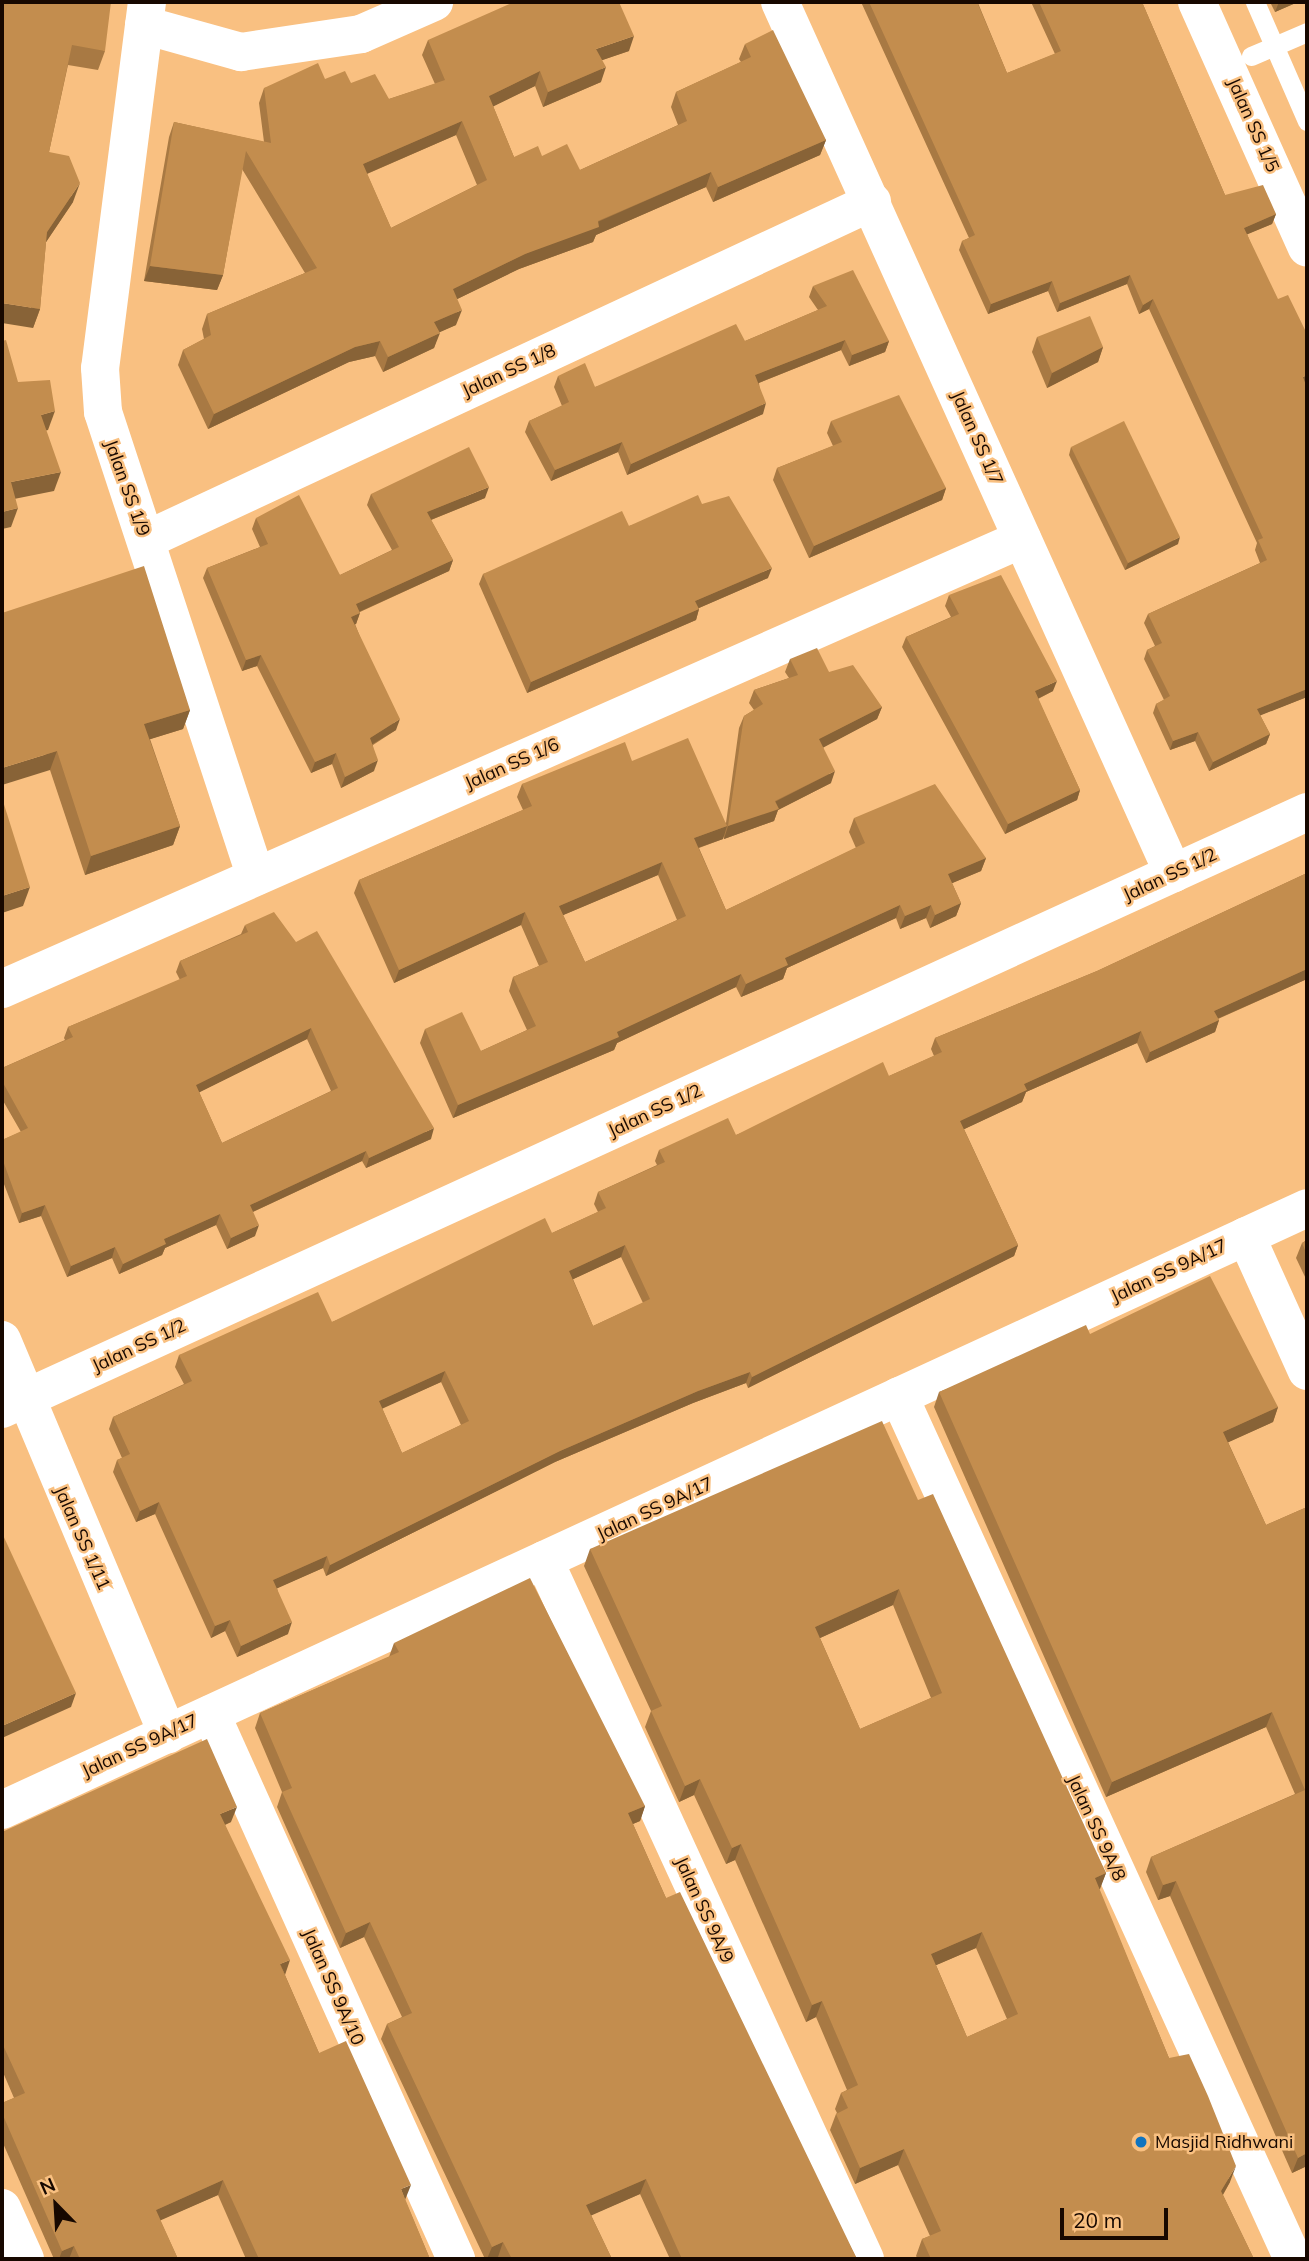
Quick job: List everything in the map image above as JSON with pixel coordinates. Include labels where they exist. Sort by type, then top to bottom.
[{"type":"street","points":[[146,13],[241,52],[361,34],[434,2]]},
{"type":"street","name":"Jalan SS 1/7","points":[[780,2],[1174,873]]},
{"type":"street","name":"Jalan SS 1/5","points":[[1197,2],[1251,56],[1307,248]]},
{"type":"street","name":"Jalan SS 1/9","points":[[146,13],[100,368],[107,436],[146,540],[256,876]]},
{"type":"street","name":"Jalan SS 1/8","points":[[146,540],[872,202]]},
{"type":"street","name":"Jalan SS 1/6","points":[[2,989],[1022,539]]},
{"type":"street","name":"Jalan SS 1/2","points":[[12,1404],[1307,812]]},
{"type":"street","name":"Jalan SS 9A/17","points":[[2,1810],[1307,1208]]},
{"type":"street","points":[[1247,1236],[1307,1371]]},
{"type":"street","name":"Jalan SS 1/11","points":[[2,1340],[12,1404],[168,1734]]},
{"type":"street","name":"Jalan SS 9A/8","points":[[899,1396],[1293,2259]]},
{"type":"street","name":"Jalan SS 9A/9","points":[[544,1560],[865,2259]]},
{"type":"street","name":"Jalan SS 9A/10","points":[[211,1714],[456,2259]]},
{"type":"street","points":[[2,2208],[25,2259]]},
{"type":"lane","points":[[1255,2],[1251,56],[1307,121]]},
{"type":"lane","points":[[1251,56],[1307,32]]},
{"type":"building","points":[[2,2],[111,2],[105,51],[72,45],[49,152],[69,156],[80,183],[47,232],[40,309],[2,303]]},
{"type":"building","points":[[514,2],[619,2],[634,36],[596,49],[606,67],[548,92],[540,71],[489,96],[514,157],[538,146],[542,156],[567,144],[580,170],[687,121],[676,92],[751,57],[745,44],[773,30],[826,140],[718,187],[711,172],[598,221],[599,227],[525,254],[453,289],[462,310],[434,322],[440,333],[388,357],[380,341],[355,347],[214,414],[183,350],[211,335],[207,314],[317,268],[246,151],[223,275],[150,266],[174,122],[271,143],[264,88],[318,63],[325,79],[345,71],[351,83],[375,74],[389,99],[445,80],[428,40]],"holes":[[[462,121],[487,180],[391,228],[363,164]]]},
{"type":"building","points":[[869,2],[977,2],[1007,73],[1061,51],[1039,2],[1142,2],[1225,195],[1263,185],[1276,214],[1244,228],[1278,299],[1288,295],[1307,334],[1307,375],[1303,377],[1307,388],[1307,689],[1257,709],[1270,734],[1213,762],[1198,732],[1173,741],[1156,704],[1170,696],[1147,650],[1162,643],[1148,614],[1267,560],[1258,540],[1263,538],[1153,299],[1143,305],[1130,275],[1060,303],[1052,281],[991,304],[962,241],[975,235]]},
{"type":"building","points":[[853,270],[889,341],[852,355],[845,340],[755,375],[766,403],[631,464],[622,442],[555,470],[529,421],[569,402],[558,376],[585,363],[595,387],[736,324],[745,341],[827,306],[813,286]]},
{"type":"building","points":[[1090,316],[1103,347],[1052,373],[1037,337]]},
{"type":"building","points":[[6,340],[18,382],[50,380],[55,411],[41,415],[61,472],[11,482],[18,508],[2,512],[2,341]]},
{"type":"building","points":[[899,395],[946,488],[814,546],[777,468],[842,442],[831,421]]},
{"type":"building","points":[[1124,421],[1180,537],[1128,563],[1071,447]]},
{"type":"building","points":[[469,447],[489,487],[427,512],[453,560],[356,604],[360,613],[351,617],[400,719],[370,738],[378,760],[345,777],[336,753],[315,762],[261,655],[246,660],[207,568],[268,544],[256,518],[299,495],[340,575],[399,547],[371,494]]},
{"type":"building","points":[[698,495],[702,504],[729,496],[772,568],[695,601],[699,609],[531,682],[483,574],[622,511],[629,526]]},
{"type":"building","points":[[144,566],[190,710],[144,724],[180,826],[91,856],[57,751],[2,768],[2,613]]},
{"type":"building","points":[[1001,575],[1057,681],[1035,691],[1080,790],[1008,824],[906,637],[959,614],[949,595]]},
{"type":"building","points":[[817,648],[829,672],[853,665],[882,707],[819,739],[835,771],[775,801],[779,809],[728,826],[744,716],[763,704],[754,690],[798,675],[790,659]]},
{"type":"building","points":[[688,738],[727,826],[694,838],[726,910],[865,843],[854,818],[935,784],[986,858],[948,874],[961,903],[935,915],[931,905],[905,916],[900,905],[785,958],[788,965],[746,984],[741,974],[617,1032],[619,1037],[458,1105],[425,1029],[462,1012],[481,1051],[536,1026],[513,977],[548,962],[525,912],[399,970],[359,880],[532,806],[522,784],[625,742],[632,761]],"holes":[[[662,862],[686,916],[585,962],[559,906]]]},
{"type":"building","points":[[2,798],[30,887],[2,896]]},
{"type":"building","points":[[1307,873],[1307,969],[1214,1011],[1219,1020],[1150,1052],[1141,1031],[1024,1084],[1027,1090],[960,1121],[1018,1245],[752,1377],[750,1372],[698,1391],[560,1451],[330,1565],[327,1556],[273,1580],[292,1622],[241,1646],[230,1620],[215,1626],[159,1502],[140,1511],[117,1460],[130,1454],[113,1417],[192,1381],[179,1355],[318,1292],[332,1322],[545,1218],[552,1233],[606,1208],[598,1192],[665,1162],[659,1150],[728,1118],[736,1135],[883,1062],[889,1076],[942,1052],[935,1038],[1097,971]],"holes":[[[625,1245],[650,1299],[593,1326],[569,1271]],[[445,1371],[469,1421],[402,1453],[379,1401]]]},
{"type":"building","points":[[274,912],[296,942],[317,931],[434,1128],[369,1158],[366,1151],[250,1205],[259,1225],[231,1238],[220,1214],[164,1239],[166,1244],[123,1264],[115,1247],[71,1266],[45,1205],[22,1213],[2,1158],[2,1140],[28,1128],[2,1081],[2,1068],[73,1037],[68,1027],[187,976],[180,961],[248,932],[245,925]],"holes":[[[311,1028],[338,1088],[222,1143],[196,1085]]]},
{"type":"building","points":[[1307,1240],[1307,1255],[1302,1243]]},
{"type":"building","points":[[1210,1276],[1278,1407],[1223,1432],[1266,1525],[1307,1507],[1307,2153],[1298,2158],[1176,1881],[1163,1885],[1151,1857],[1305,1790],[1272,1712],[1112,1782],[939,1392],[1086,1325],[1090,1334]]},
{"type":"building","points":[[882,1421],[918,1500],[933,1494],[1106,1873],[1095,1878],[1169,2058],[1189,2054],[1208,2096],[1236,2166],[1221,2191],[1254,2259],[931,2259],[922,2239],[941,2231],[904,2149],[860,2168],[836,2114],[848,2108],[841,2093],[858,2085],[822,2001],[812,2005],[741,1844],[732,1848],[700,1779],[685,1786],[651,1711],[662,1706],[590,1549]],"holes":[[[899,1589],[942,1693],[860,1729],[815,1627]],[[982,1932],[1018,2014],[967,2037],[931,1954]]]},
{"type":"building","points":[[2,1533],[76,1693],[2,1726]]},
{"type":"building","points":[[530,1578],[645,1806],[628,1813],[666,1898],[680,1892],[857,2259],[682,2259],[646,2179],[586,2205],[612,2259],[512,2259],[503,2242],[492,2247],[387,2024],[412,2013],[370,1922],[346,1933],[282,1792],[292,1788],[260,1713],[399,1652],[394,1643]]},
{"type":"building","points":[[207,1739],[237,1807],[220,1814],[290,1960],[280,1964],[319,2053],[346,2041],[411,2185],[401,2189],[430,2259],[259,2259],[223,2180],[156,2210],[178,2259],[80,2259],[74,2246],[62,2251],[2,2113],[2,2103],[25,2093],[2,2043],[2,1832]]},
{"type":"place","name":"Masjid Ridhwani","points":[[1141,2142]]}]
